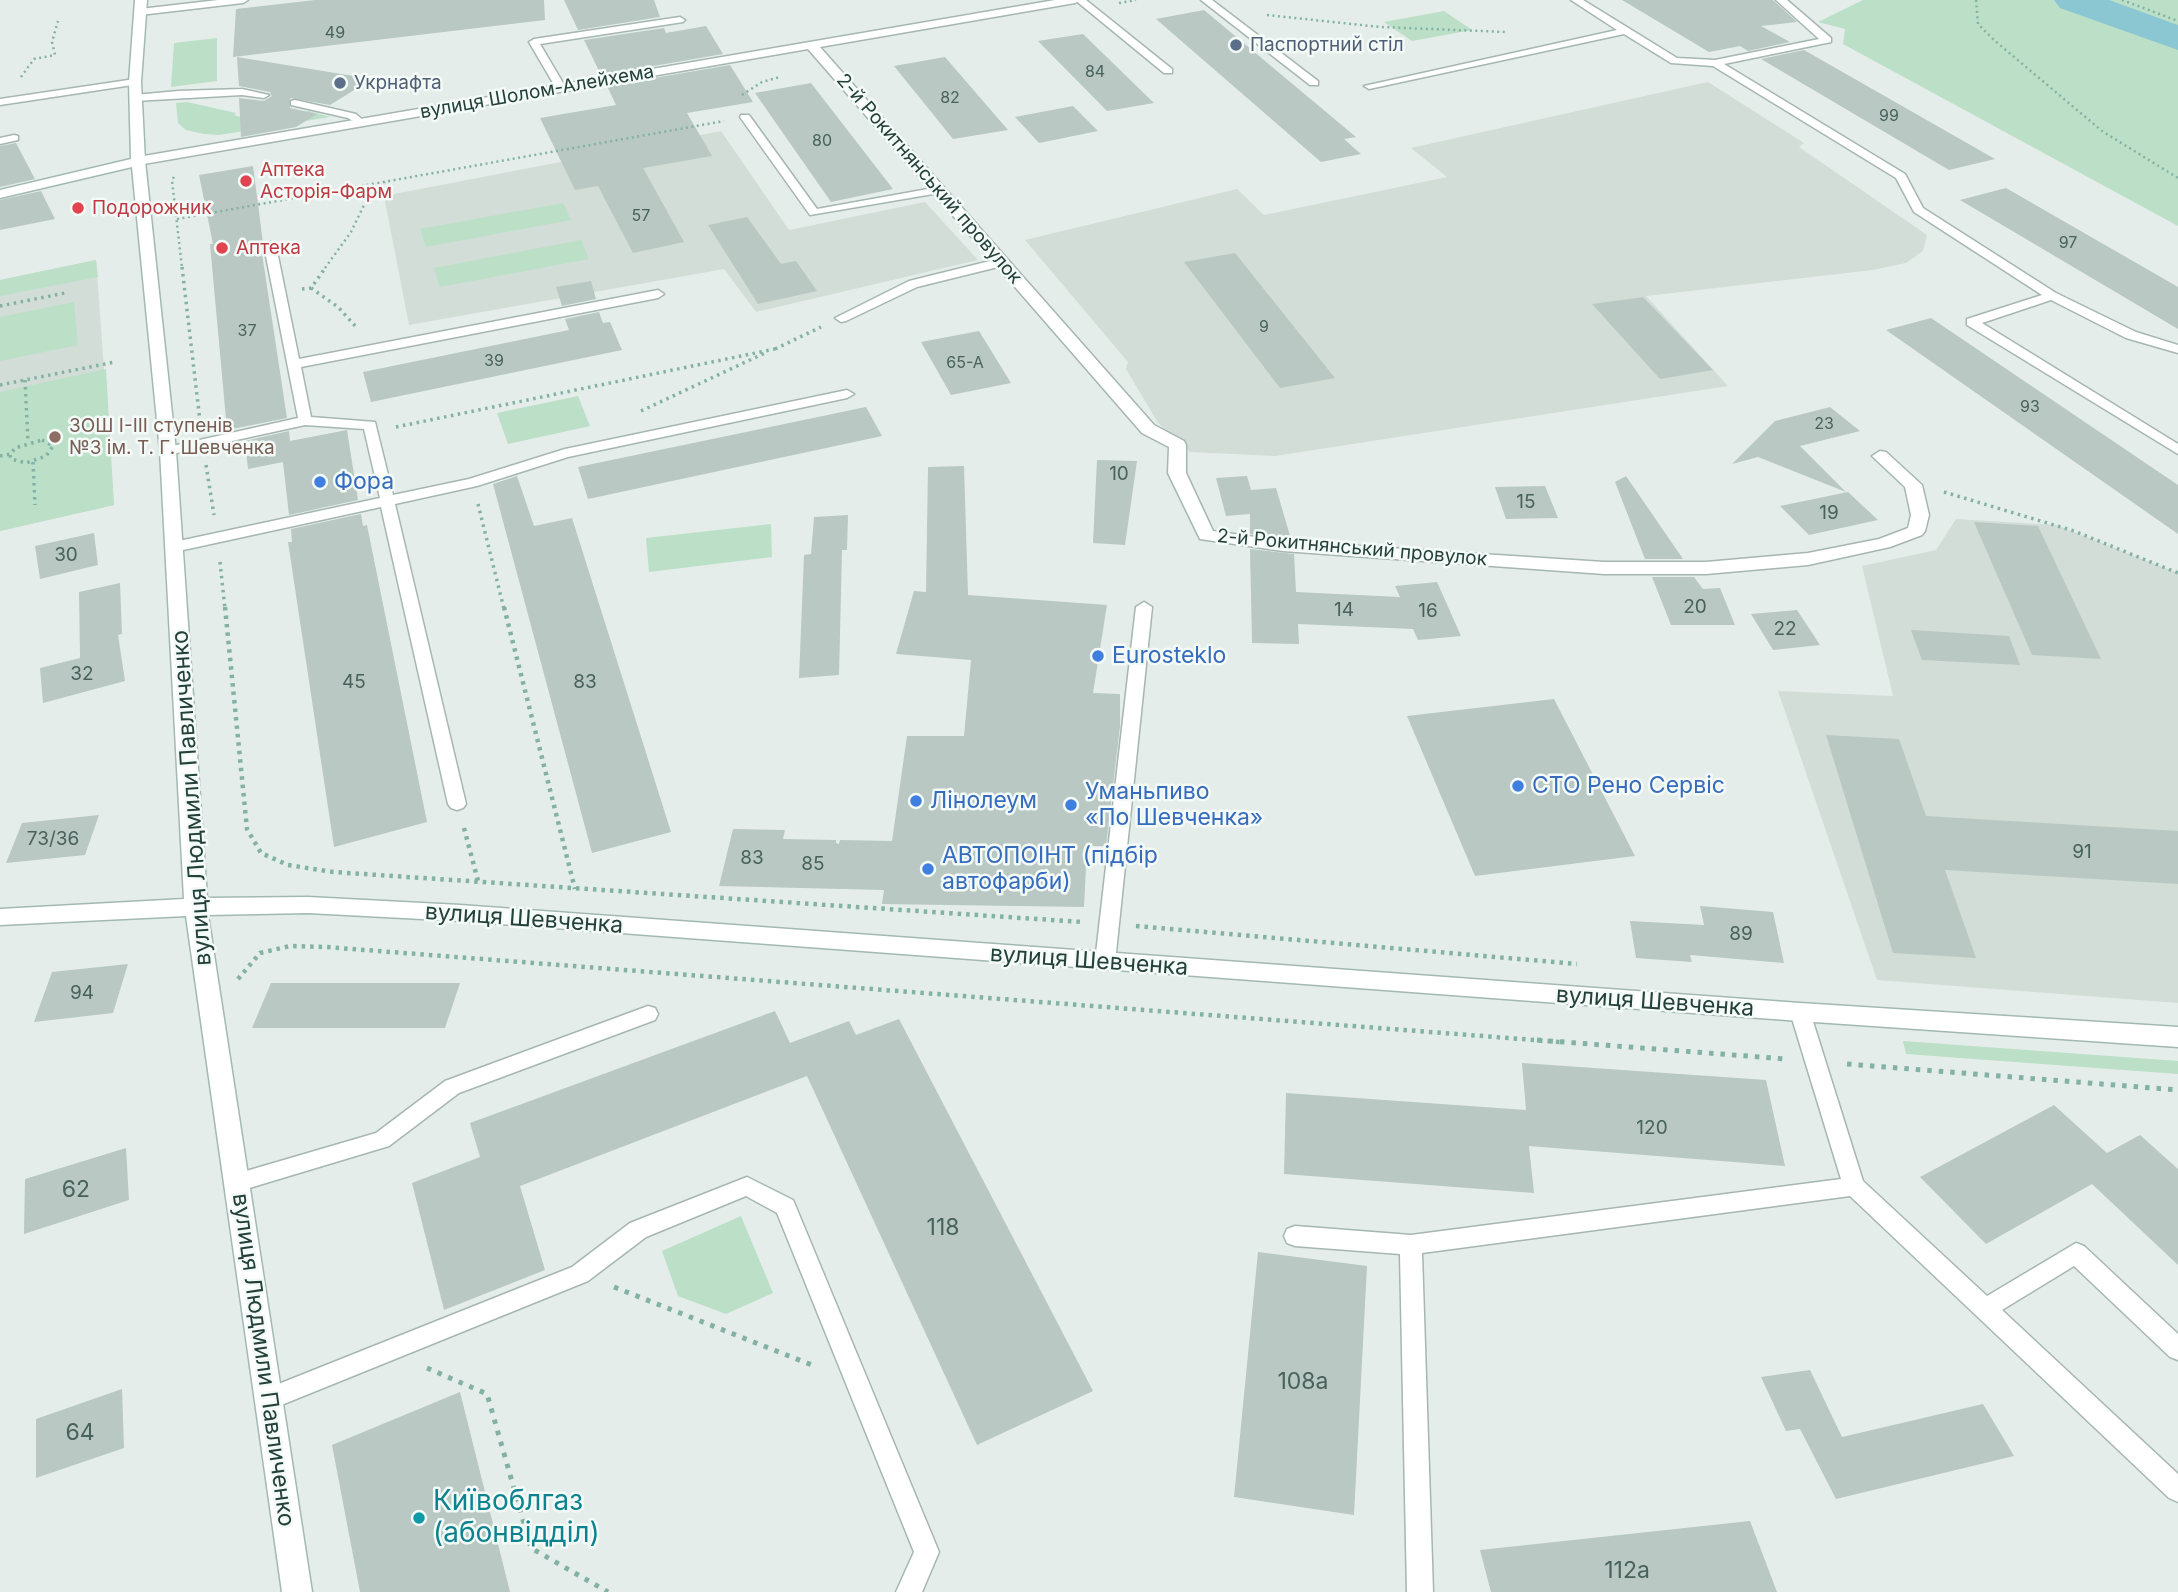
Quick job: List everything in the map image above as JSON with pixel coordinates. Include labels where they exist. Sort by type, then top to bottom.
[{"type":"street","name":"вулиця Шолом-Алейхема","points":[[0,194],[73,177],[137,151],[199,151],[1075,0]]},
{"type":"street","name":"вулиця Людмили Павличенко","points":[[140,6],[135,90],[137,151],[130,182],[168,451],[196,907],[297,1592]]},
{"type":"street","name":"2-й Рокитнянський провулок","points":[[811,45],[1148,429],[1178,445],[1177,473],[1206,535],[1283,545],[1590,567],[1706,568],[1808,559],[1884,543],[1916,531],[1920,515],[1913,485]]},
{"type":"street","points":[[73,177],[153,146],[199,151]]},
{"type":"street","points":[[73,177],[102,176],[130,182],[169,160],[199,151]]},
{"type":"street","points":[[1880,456],[1913,485]]},
{"type":"street","name":"вулиця Шевченка","points":[[0,917],[196,907],[308,905],[2178,1037]]},
{"type":"lane","points":[[140,6],[243,0]]},
{"type":"lane","points":[[1080,0],[1168,71]]},
{"type":"lane","points":[[1206,0],[1314,83]]},
{"type":"lane","points":[[1576,0],[1675,61],[1715,63],[1827,40],[1781,0]]},
{"type":"lane","points":[[561,88],[534,42],[680,20]]},
{"type":"lane","points":[[1369,86],[1626,31]]},
{"type":"lane","points":[[1715,63],[1902,176],[1918,210],[2052,296],[2131,335],[2178,349]]},
{"type":"lane","points":[[0,102],[50,94],[135,90],[178,94],[242,92],[264,95]]},
{"type":"lane","points":[[295,103],[342,113],[362,123]]},
{"type":"lane","points":[[745,117],[814,213],[939,190]]},
{"type":"lane","points":[[0,141],[14,138]]},
{"type":"lane","points":[[270,246],[305,421]]},
{"type":"lane","points":[[841,318],[913,284],[1002,262]]},
{"type":"lane","points":[[294,364],[657,294]]},
{"type":"lane","points":[[2052,296],[1972,322],[2178,450]]},
{"type":"lane","points":[[174,547],[472,483],[565,453],[847,394]]},
{"type":"lane","points":[[168,451],[305,421],[370,425],[457,804]]},
{"type":"lane","points":[[1105,962],[1144,607]]},
{"type":"lane","points":[[1800,1012],[1854,1186],[2178,1490]]},
{"type":"lane","points":[[236,1183],[382,1140],[452,1087],[648,1014]]},
{"type":"lane","points":[[269,1399],[580,1274],[638,1230],[747,1186],[785,1207],[927,1552],[909,1592]]},
{"type":"lane","points":[[1295,1236],[1411,1245],[1854,1186]]},
{"type":"lane","points":[[1411,1245],[1420,1592]]},
{"type":"lane","points":[[1985,1309],[2076,1253],[2178,1349]]},
{"type":"path","points":[[1976,0],[1978,24],[1994,40],[2102,131],[2178,178]]},
{"type":"path","points":[[2122,0],[2178,21]]},
{"type":"path","points":[[1220,11],[1380,27],[1514,33]]},
{"type":"path","points":[[50,94],[18,82],[34,59],[55,55],[52,42],[58,21]]},
{"type":"path","points":[[177,219],[745,117],[742,93],[762,82],[824,59]]},
{"type":"path","points":[[177,171],[172,180],[202,443],[217,538],[247,829],[261,853],[288,865],[333,872],[1108,924],[1580,964]]},
{"type":"path","points":[[280,295],[311,288],[351,232],[364,205],[385,182]]},
{"type":"path","points":[[311,288],[338,307],[351,323],[382,347]]},
{"type":"path","points":[[0,306],[65,293]]},
{"type":"path","points":[[640,411],[841,318]]},
{"type":"path","points":[[372,432],[775,349]]},
{"type":"path","points":[[0,386],[115,362]]},
{"type":"path","points":[[24,380],[28,442]]},
{"type":"path","points":[[0,456],[11,454],[15,448],[28,442],[47,441],[53,446],[46,456],[33,462],[14,461],[11,454]]},
{"type":"path","points":[[33,462],[35,505]]},
{"type":"path","points":[[472,483],[583,923]]},
{"type":"path","points":[[1913,485],[1979,501],[2074,531],[2178,573]]},
{"type":"path","points":[[457,804],[486,916]]},
{"type":"path","points":[[235,988],[239,976],[260,953],[290,946],[326,947],[2178,1090]]},
{"type":"path","points":[[580,1274],[856,1382]]},
{"type":"path","points":[[388,1352],[487,1394],[531,1548],[608,1592]]},
{"type":"shaded area","points":[[1708,82],[1804,143],[1799,147],[1927,235],[1923,251],[1906,263],[1873,270],[1646,296],[1728,386],[1275,456],[1190,452],[1158,423],[1126,369],[1128,362],[1025,240],[1237,189],[1264,215],[1447,177],[1411,148]]},
{"type":"shaded area","points":[[721,131],[789,230],[925,202],[978,260],[756,312],[724,269],[409,325],[384,196]]},
{"type":"shaded area","name":"ЗОШ І-ІІІ ступенів №3 ім. Т. Г. Шевченка","points":[[96,260],[114,505],[0,531],[0,280]]},
{"type":"shaded area","points":[[1956,519],[2056,525],[2178,573],[2178,1003],[1877,980],[1778,691],[1893,696],[1862,566],[1936,550]]},
{"type":"green space","points":[[1863,0],[2178,0],[2178,226],[1843,44],[1845,29],[1818,22]]},
{"type":"green space","points":[[1444,11],[1472,30],[1412,41],[1384,22]]},
{"type":"green space","points":[[217,38],[217,81],[171,87],[174,43]]},
{"type":"green space","points":[[187,102],[236,113],[234,115],[244,118],[309,111],[330,117],[219,135],[204,134],[186,130],[178,123],[176,103]]},
{"type":"green space","points":[[563,203],[571,220],[426,247],[420,229]]},
{"type":"green space","points":[[581,240],[589,259],[440,287],[434,268]]},
{"type":"green space","points":[[96,260],[98,277],[0,296],[0,280]]},
{"type":"green space","points":[[74,302],[78,345],[0,361],[0,317]]},
{"type":"green space","points":[[106,369],[114,505],[0,531],[0,392]]},
{"type":"green space","points":[[578,396],[590,426],[508,444],[497,413]]},
{"type":"green space","points":[[771,524],[772,557],[649,572],[646,538]]},
{"type":"green space","points":[[1903,1041],[2178,1061],[2178,1074],[1906,1054]]},
{"type":"green space","points":[[741,1216],[773,1293],[726,1314],[678,1296],[662,1251]]},
{"type":"building","points":[[315,0],[544,0],[545,20],[233,57],[236,9]]},
{"type":"building","points":[[564,0],[654,0],[660,17],[578,30]]},
{"type":"building","points":[[1622,0],[1773,0],[1797,22],[1761,26],[1790,42],[1748,51],[1740,46],[1709,52]]},
{"type":"building","points":[[1204,10],[1356,137],[1344,139],[1361,154],[1321,162],[1156,19]]},
{"type":"building","points":[[706,26],[723,54],[601,75],[584,40],[664,28],[666,33]]},
{"type":"building","points":[[1083,34],[1154,103],[1107,111],[1038,41]]},
{"type":"building","points":[[1804,50],[1995,159],[1949,170],[1761,59]]},
{"type":"building","points":[[237,57],[372,79],[330,105],[290,98],[290,108],[317,114],[296,127],[241,137],[239,98],[264,101],[272,96],[270,92],[239,86]]},
{"type":"building","points":[[945,57],[1008,130],[953,139],[894,66]]},
{"type":"building","points":[[730,65],[753,102],[687,113],[712,156],[643,168],[684,242],[633,253],[598,186],[575,190],[540,118],[616,105],[607,86]]},
{"type":"building","points":[[811,83],[893,189],[831,202],[755,93]]},
{"type":"building","points":[[1073,106],[1098,131],[1039,143],[1015,117]]},
{"type":"building","points":[[16,143],[35,179],[0,187],[0,146]]},
{"type":"building","points":[[253,166],[263,243],[261,247],[287,418],[227,430],[210,244],[213,244],[199,175]]},
{"type":"building","points":[[2006,188],[2178,287],[2178,329],[1960,200]]},
{"type":"building","points":[[41,191],[55,219],[0,230],[0,200]]},
{"type":"building","points":[[747,217],[781,264],[796,261],[817,291],[758,304],[708,225]]},
{"type":"building","points":[[1235,253],[1335,378],[1280,388],[1184,262]]},
{"type":"building","points":[[591,281],[596,299],[562,306],[556,287]]},
{"type":"building","points":[[1643,297],[1713,370],[1660,379],[1592,304]]},
{"type":"building","points":[[599,312],[603,323],[610,322],[622,350],[371,402],[363,372],[569,330],[565,319]]},
{"type":"building","points":[[1931,318],[2178,485],[2178,534],[1886,330]]},
{"type":"building","points":[[979,331],[1011,383],[951,395],[921,342]]},
{"type":"building","points":[[866,407],[882,436],[588,499],[578,467]]},
{"type":"building","points":[[1830,407],[1860,431],[1800,446],[1846,492],[1758,457],[1732,464],[1775,421]]},
{"type":"building","name":"Фора","points":[[347,430],[358,500],[289,515],[283,462],[248,469],[245,441],[289,431],[290,441]]},
{"type":"building","points":[[1097,460],[1137,461],[1125,545],[1093,543]]},
{"type":"building","points":[[964,466],[968,595],[1107,605],[1093,693],[1120,694],[1120,726],[1106,846],[1087,846],[1084,907],[882,904],[884,890],[719,886],[733,829],[785,830],[783,839],[836,840],[839,844],[840,840],[892,841],[907,736],[964,736],[971,660],[896,654],[914,591],[926,592],[928,467]]},
{"type":"building","points":[[517,476],[534,526],[572,518],[671,832],[592,853],[493,484]]},
{"type":"building","points":[[1247,476],[1251,490],[1276,488],[1291,539],[1250,534],[1250,514],[1226,516],[1216,478]]},
{"type":"building","points":[[1626,476],[1683,559],[1645,559],[1615,482]]},
{"type":"building","points":[[1545,486],[1558,518],[1506,519],[1495,487]]},
{"type":"building","points":[[1848,492],[1878,520],[1809,535],[1780,506]]},
{"type":"building","points":[[361,514],[363,526],[367,525],[427,822],[334,847],[288,542],[292,542],[291,529]]},
{"type":"building","points":[[848,515],[847,550],[842,550],[839,675],[799,678],[804,555],[811,554],[814,517]]},
{"type":"building","points":[[1974,522],[2038,526],[2101,659],[2032,655]]},
{"type":"building","points":[[94,533],[98,565],[40,579],[35,546]]},
{"type":"building","points":[[1250,549],[1294,554],[1296,592],[1400,597],[1395,586],[1437,582],[1461,636],[1418,640],[1413,629],[1298,624],[1299,644],[1252,643]]},
{"type":"building","points":[[1652,577],[1694,577],[1703,589],[1720,588],[1735,625],[1671,625]]},
{"type":"building","points":[[120,583],[122,634],[118,635],[125,681],[43,703],[40,668],[80,658],[79,592]]},
{"type":"building","points":[[1797,610],[1820,645],[1773,650],[1751,614]]},
{"type":"building","points":[[1911,630],[2009,636],[2020,665],[1922,660]]},
{"type":"building","name":"СТО Рено Сервіс","points":[[1554,699],[1635,856],[1475,876],[1407,716]]},
{"type":"building","points":[[1826,735],[1899,739],[1926,816],[2178,831],[2178,884],[1945,870],[1976,958],[1893,953]]},
{"type":"building","points":[[99,815],[85,855],[6,863],[22,823]]},
{"type":"building","points":[[1700,906],[1773,912],[1784,963],[1690,955],[1692,962],[1636,958],[1630,921],[1704,925]]},
{"type":"building","points":[[128,964],[113,1013],[34,1022],[52,972]]},
{"type":"building","points":[[271,983],[460,983],[445,1028],[252,1028]]},
{"type":"building","points":[[775,1011],[790,1043],[849,1021],[856,1035],[899,1019],[1093,1391],[977,1445],[807,1076],[520,1186],[545,1270],[444,1310],[412,1183],[480,1157],[470,1123]]},
{"type":"building","points":[[1522,1063],[1766,1080],[1785,1166],[1529,1146],[1534,1193],[1284,1174],[1286,1093],[1526,1110]]},
{"type":"building","points":[[2054,1105],[2107,1153],[2140,1135],[2178,1169],[2178,1265],[2092,1184],[1986,1244],[1920,1177]]},
{"type":"building","points":[[126,1148],[129,1200],[24,1234],[25,1179]]},
{"type":"building","points":[[1258,1252],[1367,1266],[1354,1515],[1234,1497]]},
{"type":"building","points":[[1810,1370],[1842,1437],[1983,1404],[2014,1456],[1836,1499],[1800,1429],[1786,1431],[1761,1377]]},
{"type":"building","points":[[122,1389],[124,1448],[36,1478],[36,1419]]},
{"type":"building","name":"Київоблгаз (абонвідділ)","points":[[460,1392],[510,1592],[360,1592],[332,1445]]},
{"type":"building","points":[[1750,1521],[1777,1592],[1491,1592],[1480,1550]]},
{"type":"waterway","points":[[2073,0],[2178,38]]},
{"type":"place","name":"Паспортний стіл","points":[[1236,45]]},
{"type":"place","name":"Укрнафта","points":[[340,83]]},
{"type":"place","name":"Аптека Асторія-Фарм","points":[[246,181]]},
{"type":"place","name":"Подорожник","points":[[78,208]]},
{"type":"place","name":"Аптека","points":[[222,248]]},
{"type":"place","name":"ЗОШ І-ІІІ ступенів №3 ім. Т. Г. Шевченка","points":[[55,437]]},
{"type":"place","name":"Фора","points":[[320,482]]},
{"type":"place","name":"Eurosteklo","points":[[1098,656]]},
{"type":"place","name":"СТО Рено Сервіс","points":[[1518,786]]},
{"type":"place","name":"Лінолеум","points":[[916,801]]},
{"type":"place","name":"Уманьпиво «По Шевченка»","points":[[1071,805]]},
{"type":"place","name":"АВТОПОІНТ (підбір автофарби)","points":[[928,869]]},
{"type":"place","name":"Київоблгаз (абонвідділ)","points":[[419,1518]]}]
